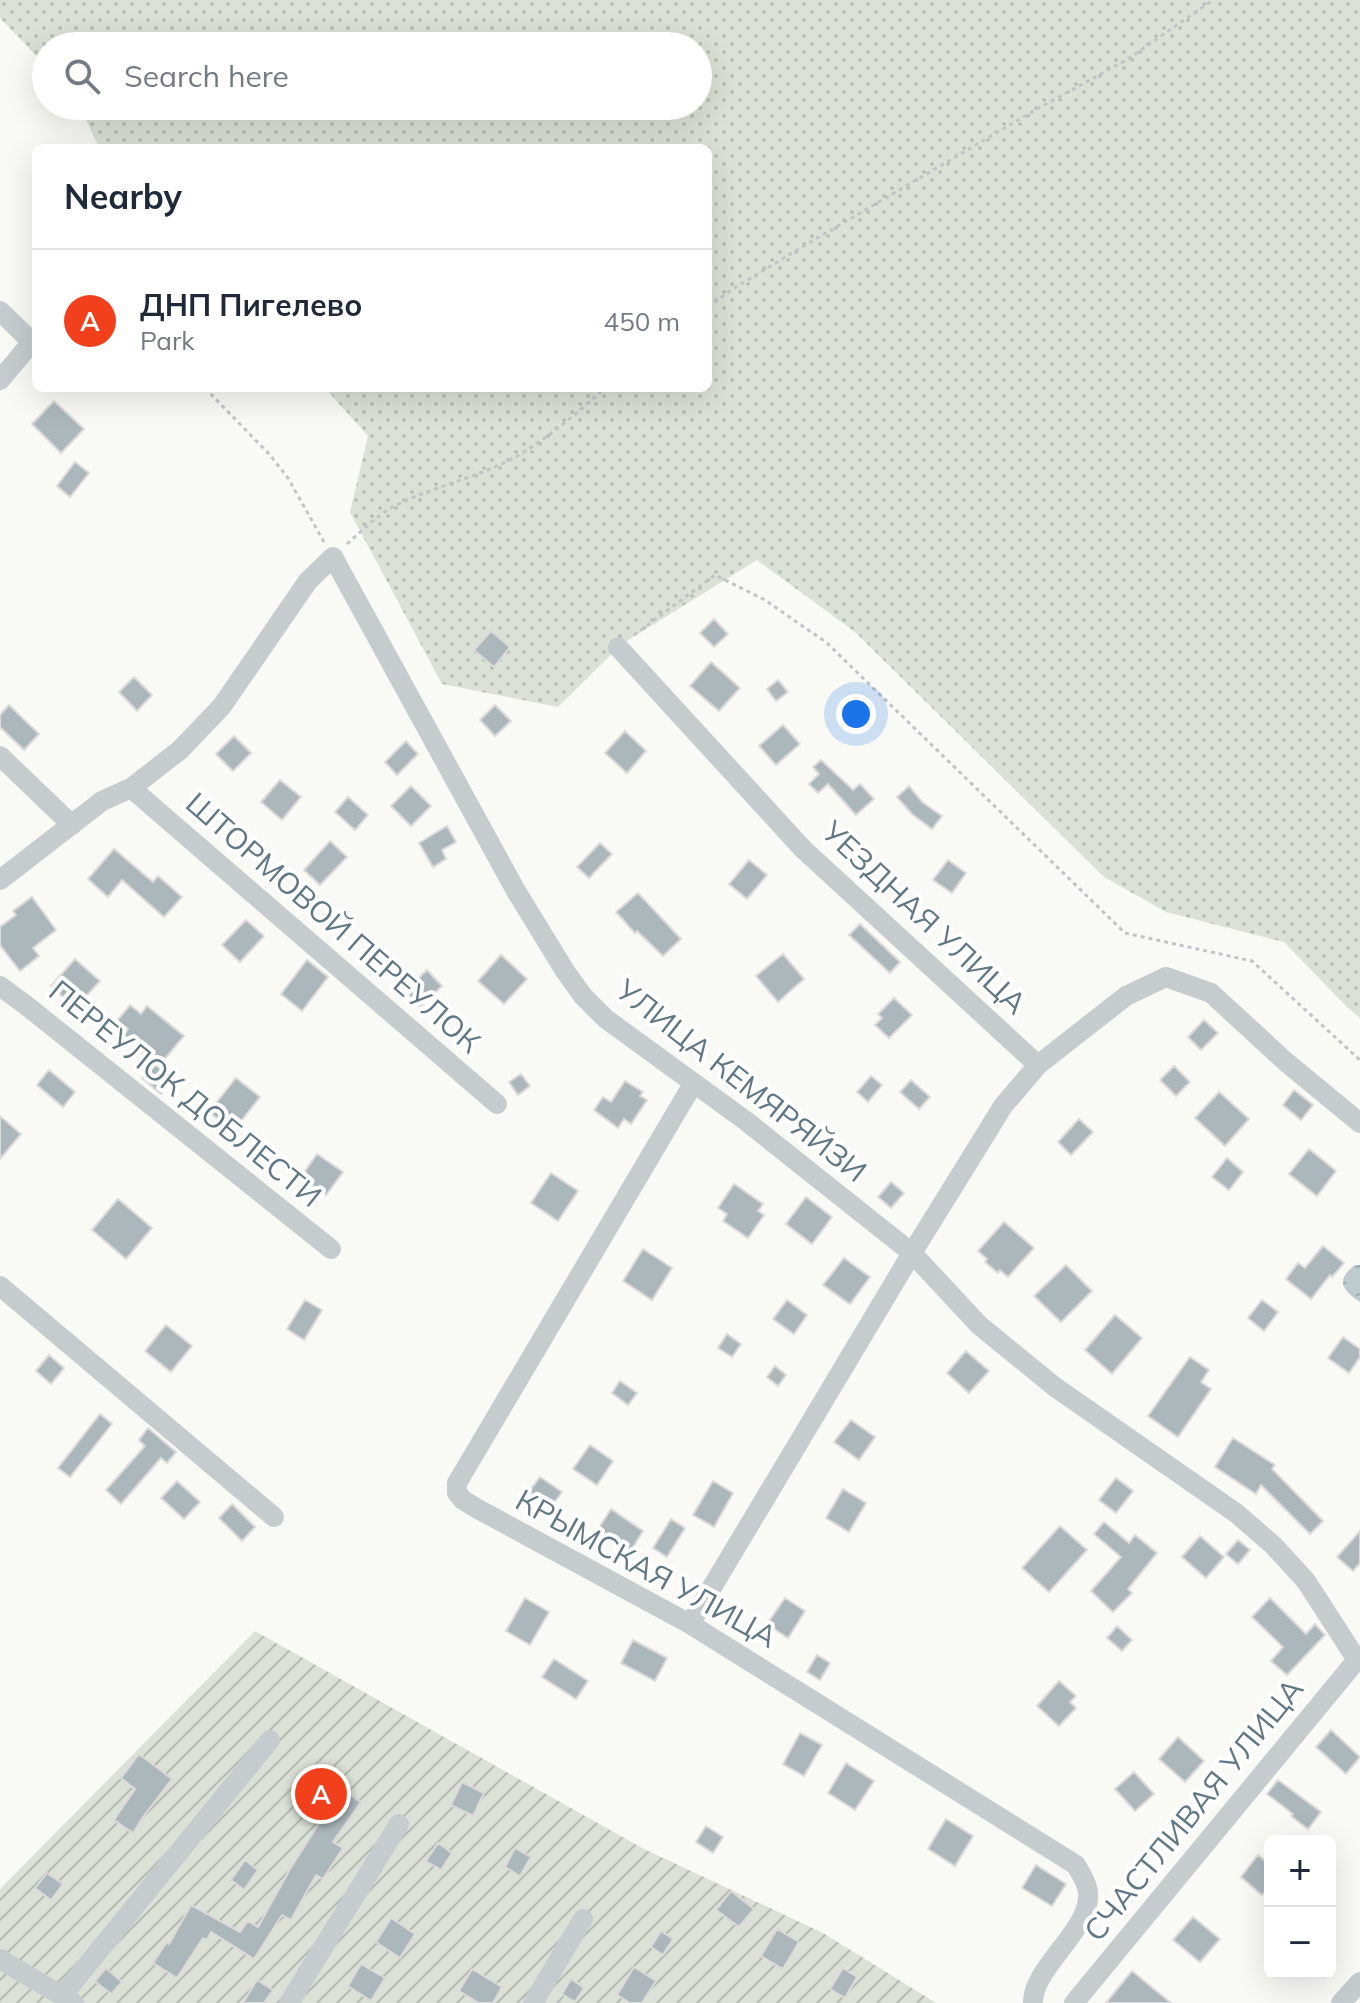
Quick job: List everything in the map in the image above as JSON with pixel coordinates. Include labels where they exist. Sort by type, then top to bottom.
[{"type":"street","points":[[0,311],[32,342],[0,380]]},
{"type":"street","points":[[0,880],[102,801],[131,788],[180,750],[222,706],[308,581],[333,557]]},
{"type":"street","name":"УЛИЦА КЕМЯРЯЙЗИ","points":[[333,557],[516,891],[583,996],[606,1019],[746,1121],[912,1253],[979,1325],[1055,1387],[1236,1513],[1273,1545],[1306,1581],[1358,1658]]},
{"type":"street","name":"УЕЗДНАЯ УЛИЦА","points":[[618,647],[803,849],[1038,1065]]},
{"type":"street","points":[[0,756],[72,825]]},
{"type":"street","name":"ШТОРМОВОЙ ПЕРЕУЛОК","points":[[131,788],[497,1104]]},
{"type":"street","points":[[690,1624],[1003,1106],[1038,1065],[1126,996],[1166,977],[1211,993],[1286,1062],[1360,1123]]},
{"type":"street","name":"ПЕРЕУЛОК ДОБЛЕСТИ","points":[[0,986],[331,1249]]},
{"type":"street","name":"КРЫМСКАЯ УЛИЦА","points":[[693,1084],[457,1483],[457,1493],[478,1509],[690,1624],[1076,1865],[1088,1888],[1088,1905],[1040,1980],[1033,2003]]},
{"type":"street","points":[[0,1286],[274,1517]]},
{"type":"street","name":"СЧАСТЛИВАЯ УЛИЦА","points":[[1074,2003],[1358,1658]]},
{"type":"street","points":[[32,2003],[61,1995],[270,1740]]},
{"type":"street","points":[[289,2003],[399,1824]]},
{"type":"street","points":[[533,2003],[583,1919]]},
{"type":"street","points":[[0,1959],[61,1995]]},
{"type":"street","points":[[1341,2003],[1360,1982]]},
{"type":"path","points":[[712,304],[797,250],[1128,59],[1213,0]]},
{"type":"path","points":[[209,392],[288,478],[333,557],[381,514],[400,503],[483,472],[521,454],[574,416],[601,392]]},
{"type":"path","points":[[618,647],[715,575],[765,600],[827,643],[1125,933],[1252,961],[1360,1060]]},
{"type":"shaded area","points":[[0,0],[1360,0],[1360,1018],[1284,942],[1166,912],[1104,877],[855,632],[757,560],[622,644],[558,707],[442,684],[350,512],[368,436],[329,392],[712,392],[712,144],[97,144],[86,120],[712,120],[712,32],[32,32],[32,51],[0,18]]},
{"type":"shaded area","points":[[255,1631],[644,1849],[823,1933],[936,2003],[0,2003],[0,1889]]},
{"type":"water","points":[[1355,1265],[1360,1265],[1360,1302],[1343,1285],[1345,1275]]},
{"type":"building","points":[[54,401],[84,429],[61,453],[32,424]]},
{"type":"building","points":[[75,462],[89,473],[70,497],[57,486]]},
{"type":"building","points":[[714,619],[728,634],[714,647],[700,633]]},
{"type":"building","points":[[491,631],[510,647],[494,667],[474,650]]},
{"type":"building","points":[[711,662],[740,688],[719,711],[690,686]]},
{"type":"building","points":[[134,677],[152,695],[137,711],[119,692]]},
{"type":"building","points":[[778,680],[788,692],[776,701],[767,689]]},
{"type":"building","points":[[9,705],[39,734],[24,750],[0,727],[0,715]]},
{"type":"building","points":[[495,705],[511,721],[495,736],[480,720]]},
{"type":"building","points":[[783,725],[800,744],[776,765],[759,746]]},
{"type":"building","points":[[625,731],[646,751],[627,773],[605,753]]},
{"type":"building","points":[[234,736],[251,753],[233,771],[216,754]]},
{"type":"building","points":[[406,741],[418,754],[397,775],[385,762]]},
{"type":"building","points":[[821,760],[853,790],[860,784],[874,799],[856,815],[828,784],[818,793],[809,784],[819,774],[813,767]]},
{"type":"building","points":[[280,780],[301,797],[282,820],[261,802]]},
{"type":"building","points":[[411,786],[431,806],[411,826],[391,806]]},
{"type":"building","points":[[909,786],[922,802],[942,816],[932,829],[912,814],[897,797]]},
{"type":"building","points":[[348,797],[368,815],[355,830],[335,812]]},
{"type":"building","points":[[447,826],[456,842],[442,850],[446,859],[433,867],[419,843]]},
{"type":"building","points":[[330,841],[347,857],[320,885],[304,870]]},
{"type":"building","points":[[600,843],[612,854],[589,878],[577,867]]},
{"type":"building","points":[[114,849],[153,882],[158,876],[182,897],[164,917],[122,880],[108,897],[88,879]]},
{"type":"building","points":[[749,860],[767,875],[747,899],[729,884]]},
{"type":"building","points":[[948,860],[966,873],[952,893],[933,880]]},
{"type":"building","points":[[638,893],[681,939],[663,956],[616,912]]},
{"type":"building","points":[[32,897],[56,930],[33,948],[39,956],[20,971],[0,945],[0,927],[16,915],[13,911]]},
{"type":"building","points":[[246,920],[264,936],[240,962],[222,945]]},
{"type":"building","points":[[860,924],[900,962],[890,973],[849,935]]},
{"type":"building","points":[[783,954],[804,979],[778,1002],[756,976]]},
{"type":"building","points":[[501,955],[527,979],[504,1004],[478,981]]},
{"type":"building","points":[[75,959],[100,981],[75,1008],[51,986]]},
{"type":"building","points":[[307,960],[328,977],[302,1011],[281,994]]},
{"type":"building","points":[[427,970],[442,986],[420,1007],[405,991]]},
{"type":"building","points":[[894,998],[912,1015],[889,1038],[875,1025],[882,1018],[878,1014]]},
{"type":"building","points":[[130,1005],[141,1014],[147,1006],[184,1036],[158,1067],[122,1037],[128,1029],[117,1021]]},
{"type":"building","points":[[1204,1020],[1218,1033],[1201,1050],[1188,1037]]},
{"type":"building","points":[[154,1064],[173,1079],[161,1094],[142,1078]]},
{"type":"building","points":[[1174,1066],[1190,1082],[1176,1096],[1160,1080]]},
{"type":"building","points":[[49,1070],[75,1092],[63,1107],[37,1085]]},
{"type":"building","points":[[521,1074],[530,1086],[518,1095],[509,1082]]},
{"type":"building","points":[[871,1076],[882,1085],[868,1102],[857,1092]]},
{"type":"building","points":[[236,1078],[260,1097],[237,1126],[226,1117],[222,1122],[209,1112]]},
{"type":"building","points":[[911,1080],[930,1097],[919,1109],[900,1092]]},
{"type":"building","points":[[625,1081],[643,1092],[640,1096],[647,1100],[631,1124],[624,1119],[618,1128],[594,1110],[603,1097],[611,1102]]},
{"type":"building","points":[[1294,1090],[1313,1105],[1301,1120],[1283,1105]]},
{"type":"building","points":[[1219,1092],[1249,1119],[1225,1146],[1195,1118]]},
{"type":"building","points":[[0,1116],[21,1134],[0,1159]]},
{"type":"building","points":[[1079,1119],[1093,1132],[1071,1155],[1058,1142]]},
{"type":"building","points":[[1309,1149],[1336,1171],[1317,1196],[1289,1174]]},
{"type":"building","points":[[317,1154],[343,1172],[326,1195],[301,1177]]},
{"type":"building","points":[[1227,1158],[1243,1172],[1229,1190],[1212,1177]]},
{"type":"building","points":[[551,1173],[578,1191],[558,1221],[531,1203]]},
{"type":"building","points":[[891,1182],[904,1193],[891,1208],[878,1197]]},
{"type":"building","points":[[734,1184],[763,1204],[758,1211],[764,1215],[748,1238],[723,1221],[727,1214],[718,1208]]},
{"type":"building","points":[[806,1197],[832,1217],[812,1244],[786,1224]]},
{"type":"building","points":[[118,1199],[152,1228],[126,1259],[92,1230]]},
{"type":"building","points":[[1004,1222],[1034,1248],[1008,1277],[985,1262],[987,1259],[978,1251]]},
{"type":"building","points":[[1323,1246],[1344,1263],[1311,1299],[1286,1279],[1298,1263],[1305,1268]]},
{"type":"building","points":[[643,1249],[672,1268],[652,1300],[623,1281]]},
{"type":"building","points":[[844,1258],[870,1277],[850,1304],[823,1285]]},
{"type":"building","points":[[1066,1265],[1092,1291],[1061,1322],[1034,1296]]},
{"type":"building","points":[[305,1300],[322,1310],[304,1340],[287,1329]]},
{"type":"building","points":[[787,1300],[807,1315],[794,1334],[773,1319]]},
{"type":"building","points":[[1262,1300],[1278,1312],[1264,1331],[1248,1318]]},
{"type":"building","points":[[1115,1315],[1142,1338],[1112,1374],[1085,1350]]},
{"type":"building","points":[[166,1325],[192,1346],[171,1372],[145,1351]]},
{"type":"building","points":[[727,1334],[741,1344],[732,1357],[718,1348]]},
{"type":"building","points":[[1343,1337],[1360,1349],[1360,1357],[1349,1373],[1328,1358]]},
{"type":"building","points":[[966,1351],[989,1371],[969,1393],[947,1373]]},
{"type":"building","points":[[49,1355],[64,1368],[51,1384],[36,1371]]},
{"type":"building","points":[[1190,1357],[1209,1370],[1201,1382],[1211,1389],[1178,1437],[1148,1416]]},
{"type":"building","points":[[775,1366],[786,1375],[778,1386],[767,1377]]},
{"type":"building","points":[[620,1381],[637,1393],[628,1405],[612,1393]]},
{"type":"building","points":[[100,1414],[112,1424],[70,1477],[58,1468]]},
{"type":"building","points":[[851,1420],[875,1437],[859,1460],[834,1442]]},
{"type":"building","points":[[148,1428],[176,1452],[167,1463],[161,1458],[121,1504],[106,1490],[145,1446],[139,1440]]},
{"type":"building","points":[[1233,1438],[1275,1465],[1272,1469],[1323,1521],[1310,1534],[1261,1485],[1256,1494],[1215,1467]]},
{"type":"building","points":[[590,1445],[613,1461],[597,1485],[573,1469]]},
{"type":"building","points":[[540,1477],[562,1492],[550,1508],[528,1493]]},
{"type":"building","points":[[1116,1478],[1133,1491],[1116,1513],[1099,1500]]},
{"type":"building","points":[[177,1481],[200,1502],[184,1519],[161,1498]]},
{"type":"building","points":[[713,1481],[733,1493],[714,1527],[693,1515]]},
{"type":"building","points":[[843,1489],[866,1503],[849,1532],[826,1518]]},
{"type":"building","points":[[232,1504],[255,1527],[242,1541],[219,1518]]},
{"type":"building","points":[[611,1509],[643,1531],[630,1552],[597,1531]]},
{"type":"building","points":[[671,1519],[685,1528],[667,1557],[653,1548]]},
{"type":"building","points":[[1104,1522],[1129,1543],[1135,1535],[1157,1553],[1128,1589],[1132,1593],[1113,1612],[1091,1591],[1121,1557],[1094,1534]]},
{"type":"building","points":[[1060,1526],[1087,1550],[1049,1592],[1022,1568]]},
{"type":"building","points":[[1360,1531],[1360,1563],[1353,1571],[1337,1557]]},
{"type":"building","points":[[1200,1536],[1224,1557],[1206,1578],[1182,1557]]},
{"type":"building","points":[[1238,1540],[1250,1550],[1238,1564],[1226,1554]]},
{"type":"building","points":[[525,1598],[549,1612],[530,1645],[506,1631]]},
{"type":"building","points":[[785,1598],[805,1611],[788,1638],[767,1624]]},
{"type":"building","points":[[1270,1598],[1306,1634],[1315,1624],[1325,1635],[1287,1675],[1271,1661],[1283,1647],[1252,1617]]},
{"type":"building","points":[[1117,1626],[1132,1640],[1122,1651],[1107,1638]]},
{"type":"building","points":[[633,1640],[667,1658],[655,1681],[621,1663]]},
{"type":"building","points":[[817,1655],[830,1663],[820,1680],[807,1672]]},
{"type":"building","points":[[554,1659],[588,1681],[576,1699],[542,1677]]},
{"type":"building","points":[[1059,1681],[1076,1696],[1070,1702],[1076,1708],[1059,1726],[1037,1706]]},
{"type":"building","points":[[1331,1730],[1360,1757],[1346,1774],[1316,1747]]},
{"type":"building","points":[[800,1733],[822,1745],[804,1776],[783,1764]]},
{"type":"building","points":[[1178,1737],[1204,1761],[1185,1782],[1159,1759]]},
{"type":"building","points":[[139,1754],[172,1779],[133,1833],[114,1820],[135,1789],[121,1778]]},
{"type":"building","points":[[846,1763],[874,1781],[855,1810],[828,1793]]},
{"type":"building","points":[[1134,1772],[1154,1794],[1135,1811],[1115,1789]]},
{"type":"building","points":[[1278,1780],[1321,1812],[1308,1829],[1267,1794]]},
{"type":"building","points":[[462,1782],[484,1793],[473,1816],[451,1805]]},
{"type":"building","points":[[338,1787],[361,1802],[333,1842],[343,1848],[323,1879],[316,1875],[291,1920],[282,1915],[254,1959],[211,1932],[207,1940],[203,1938],[177,1978],[153,1963],[166,1943],[169,1944],[191,1905],[240,1932],[248,1921],[258,1927]]},
{"type":"building","points":[[946,1819],[973,1836],[955,1866],[928,1849]]},
{"type":"building","points":[[706,1826],[723,1837],[713,1853],[696,1842]]},
{"type":"building","points":[[438,1843],[452,1853],[441,1870],[426,1861]]},
{"type":"building","points":[[515,1848],[531,1857],[520,1876],[505,1867]]},
{"type":"building","points":[[1258,1855],[1264,1860],[1262,1895],[1241,1877]]},
{"type":"building","points":[[245,1860],[258,1870],[244,1890],[231,1880]]},
{"type":"building","points":[[1036,1865],[1066,1884],[1052,1906],[1022,1888]]},
{"type":"building","points":[[47,1873],[63,1884],[51,1900],[35,1888]]},
{"type":"building","points":[[731,1891],[754,1909],[739,1927],[716,1910]]},
{"type":"building","points":[[1193,1917],[1220,1939],[1200,1962],[1173,1940]]},
{"type":"building","points":[[391,1918],[415,1934],[400,1958],[376,1942]]},
{"type":"building","points":[[777,1929],[799,1942],[783,1969],[761,1956]]},
{"type":"building","points":[[661,1931],[673,1939],[663,1955],[651,1947]]},
{"type":"building","points":[[361,1964],[385,1978],[371,2001],[348,1986]]},
{"type":"building","points":[[634,1967],[656,1981],[642,2003],[630,2003],[617,1995]]},
{"type":"building","points":[[106,1968],[122,1982],[111,1994],[95,1981]]},
{"type":"building","points":[[843,1968],[857,1977],[845,1998],[830,1989]]},
{"type":"building","points":[[472,1969],[502,1987],[493,2003],[479,2003],[459,1991]]},
{"type":"building","points":[[1132,1971],[1171,2003],[1106,2003]]},
{"type":"building","points":[[571,1979],[584,1988],[575,2002],[562,1994]]},
{"type":"building","points":[[257,1980],[273,1990],[264,2003],[243,2003]]},
{"type":"place","name":"ДНП Пигелево","points":[[321,1794]]}]
